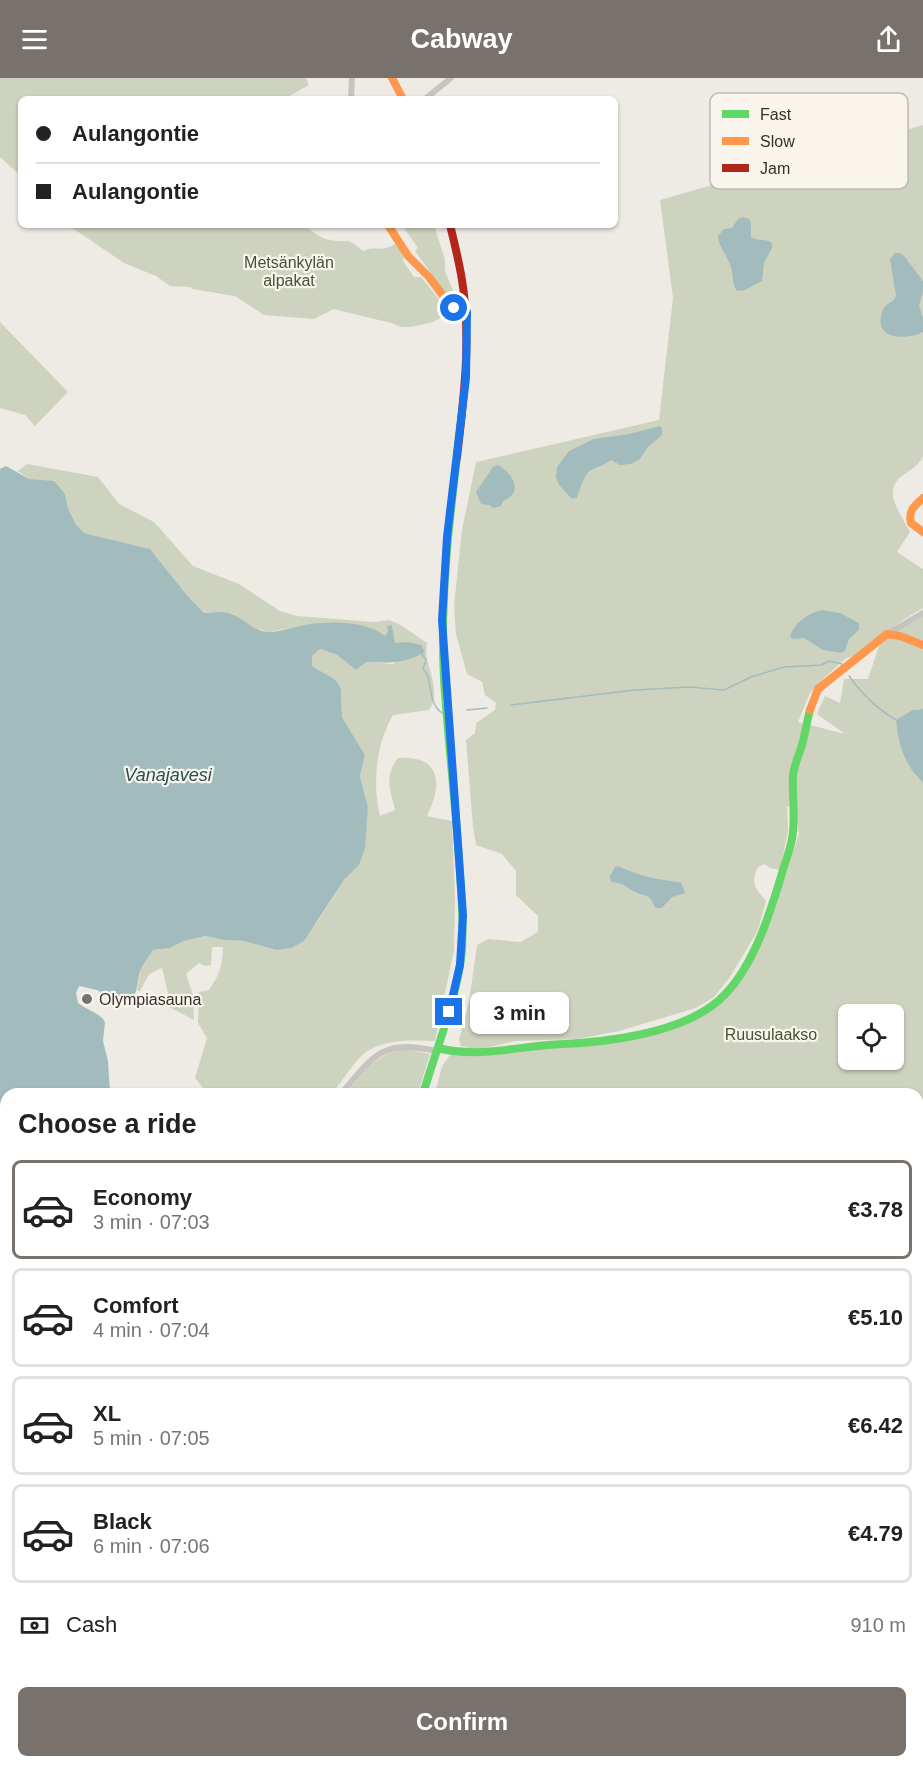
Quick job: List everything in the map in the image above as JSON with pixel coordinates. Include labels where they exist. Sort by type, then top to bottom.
[{"type":"street","points":[[351,96],[352,78]]},
{"type":"street","points":[[392,78],[401,96]]},
{"type":"street","points":[[429,96],[451,78]]},
{"type":"street","points":[[390,228],[408,256],[429,277],[450,305],[467,312]]},
{"type":"street","points":[[425,1088],[453,997],[460,965],[463,915],[442,620],[447,537],[466,378],[467,312],[451,228]]},
{"type":"street","points":[[923,498],[911,508],[909,513],[911,523],[923,532]]},
{"type":"street","points":[[346,1088],[378,1053],[396,1047],[484,1054],[545,1045],[590,1042],[655,1029],[698,1015],[714,1003],[727,990],[745,964],[772,909],[793,835],[793,772],[812,700],[818,689],[887,634],[923,612]]},
{"type":"street","points":[[887,634],[900,636],[923,645]]},
{"type":"green space","points":[[0,78],[306,78],[309,85],[289,96],[18,96],[18,173],[0,157]]},
{"type":"green space","name":"Ruusulaakso","points":[[923,125],[923,456],[917,465],[896,482],[893,496],[898,511],[910,532],[897,552],[923,569],[923,608],[903,620],[860,653],[845,659],[823,679],[810,693],[798,722],[845,734],[817,714],[825,696],[840,703],[844,679],[868,679],[881,640],[923,613],[923,709],[913,710],[915,775],[923,783],[923,1088],[436,1088],[442,1066],[450,1055],[655,1030],[716,1004],[762,940],[774,911],[799,834],[796,809],[787,806],[788,831],[780,870],[770,868],[765,864],[758,867],[754,878],[757,889],[766,901],[758,930],[730,977],[714,997],[696,1008],[619,1031],[577,1039],[515,1041],[477,1050],[461,1046],[459,1040],[469,1002],[477,945],[488,939],[520,942],[538,932],[538,916],[516,895],[516,871],[502,854],[476,845],[473,827],[466,740],[475,733],[476,723],[495,710],[496,703],[485,695],[482,682],[467,674],[456,634],[454,605],[462,530],[476,462],[659,420],[673,298],[660,200],[710,186],[710,189],[908,189],[908,129]],"holes":[[[626,870],[646,878],[660,880],[681,882],[662,908],[645,894],[635,892],[626,884]]]},
{"type":"green space","name":"Metsänkylän alpakat","points":[[72,228],[307,228],[323,238],[350,242],[363,251],[386,248],[395,244],[404,254],[403,261],[414,277],[421,277],[447,309],[453,311],[433,322],[411,327],[401,327],[334,309],[314,319],[264,315],[235,296],[191,287],[170,286],[156,276],[124,263]]},
{"type":"green space","points":[[404,228],[435,228],[445,260],[445,271],[459,305],[454,305],[415,251],[418,248]]},
{"type":"green space","points":[[0,322],[68,392],[35,426],[25,415],[0,408]]},
{"type":"green space","points":[[27,464],[98,477],[119,504],[154,522],[193,566],[239,584],[280,611],[297,616],[374,622],[389,620],[427,643],[427,660],[434,685],[433,702],[429,710],[393,715],[379,751],[376,791],[380,816],[395,810],[389,783],[391,771],[398,758],[423,761],[435,774],[436,783],[427,816],[452,821],[454,950],[435,1041],[393,1042],[377,1046],[364,1053],[336,1088],[203,1088],[195,1078],[207,1038],[198,1023],[199,992],[209,990],[215,980],[220,970],[223,947],[212,947],[211,965],[205,966],[199,963],[186,974],[193,995],[194,1020],[165,1005],[163,1001],[168,994],[162,968],[149,974],[140,991],[137,991],[141,968],[153,950],[170,948],[184,941],[205,936],[244,941],[276,950],[318,921],[344,880],[359,865],[368,807],[360,776],[365,755],[342,717],[341,689],[336,680],[312,666],[312,656],[320,649],[337,655],[356,670],[365,662],[393,664],[408,642],[395,644],[392,625],[385,636],[306,625],[268,632],[256,629],[232,614],[204,613],[150,549],[84,533],[75,523],[65,494],[29,479],[18,471]]},
{"type":"green space","points":[[401,1048],[430,1054],[420,1088],[351,1088],[370,1066]]},
{"type":"water","points":[[743,217],[749,219],[751,223],[751,237],[772,243],[772,248],[764,263],[762,281],[745,290],[737,291],[730,264],[718,236],[724,229],[732,228],[738,219]]},
{"type":"water","points":[[895,253],[900,253],[905,257],[923,281],[923,292],[919,305],[923,318],[923,332],[916,335],[899,337],[886,332],[882,327],[883,310],[896,296],[890,259]]},
{"type":"water","points":[[660,426],[662,435],[647,448],[640,459],[631,464],[620,465],[611,460],[590,471],[577,498],[572,499],[559,485],[556,477],[557,467],[569,451],[594,439],[629,434]]},
{"type":"water","points":[[498,465],[512,478],[515,488],[501,506],[494,508],[481,504],[476,492],[493,467]]},
{"type":"water","name":"Vanajavesi","points":[[6,466],[29,479],[54,481],[65,494],[75,523],[84,533],[150,549],[204,613],[228,613],[258,630],[268,632],[304,625],[346,623],[367,627],[385,636],[388,631],[387,626],[392,625],[395,643],[408,642],[421,645],[425,652],[403,661],[366,662],[356,670],[337,655],[320,649],[312,656],[312,666],[336,680],[341,689],[342,717],[365,755],[360,776],[368,807],[365,848],[359,865],[344,880],[304,941],[291,948],[276,950],[244,941],[205,936],[184,941],[170,948],[153,950],[142,967],[133,998],[123,1006],[97,990],[79,986],[76,993],[78,1003],[97,1014],[105,1022],[103,1041],[108,1061],[110,1088],[0,1088],[0,469]]},
{"type":"water","points":[[822,610],[840,613],[859,623],[859,630],[849,639],[845,651],[841,653],[823,650],[804,638],[790,637],[802,619]]},
{"type":"water","points":[[923,709],[923,783],[911,769],[904,754],[896,720],[913,710]]},
{"type":"water","points":[[618,866],[649,877],[681,882],[685,893],[672,897],[662,908],[655,908],[649,897],[611,882],[610,876]]},
{"type":"waterway","points":[[422,654],[426,660],[423,669],[428,678],[434,703],[442,713]]},
{"type":"waterway","points":[[511,705],[635,690],[689,687],[724,690],[751,677],[784,667],[821,665],[829,661],[842,664]]},
{"type":"waterway","points":[[849,676],[870,701],[896,720]]},
{"type":"waterway","points":[[467,710],[487,708]]},
{"type":"traffic: fast","points":[[425,1088],[456,987],[462,950],[463,927],[456,814],[443,651],[446,568],[457,457]]},
{"type":"traffic: fast","points":[[438,1048],[485,1052],[621,1038],[680,1023],[713,1005],[726,993],[748,962],[772,906],[792,839],[795,764],[810,710]]},
{"type":"traffic: slow","points":[[392,78],[401,96]]},
{"type":"traffic: slow","points":[[390,228],[408,256],[429,277],[450,305],[467,313]]},
{"type":"traffic: slow","points":[[923,498],[912,509],[910,515],[911,523],[923,532]]},
{"type":"traffic: slow","points":[[810,710],[818,689],[887,634],[900,636],[923,645]]},
{"type":"traffic: jam","points":[[451,228],[461,274],[466,320],[466,366],[457,457]]},
{"type":"place","name":"Olympiasauna","points":[[87,999]]},
{"type":"route","points":[[449,1012],[460,965],[463,915],[442,620],[447,537],[466,378],[468,330],[467,312],[454,308]]}]
